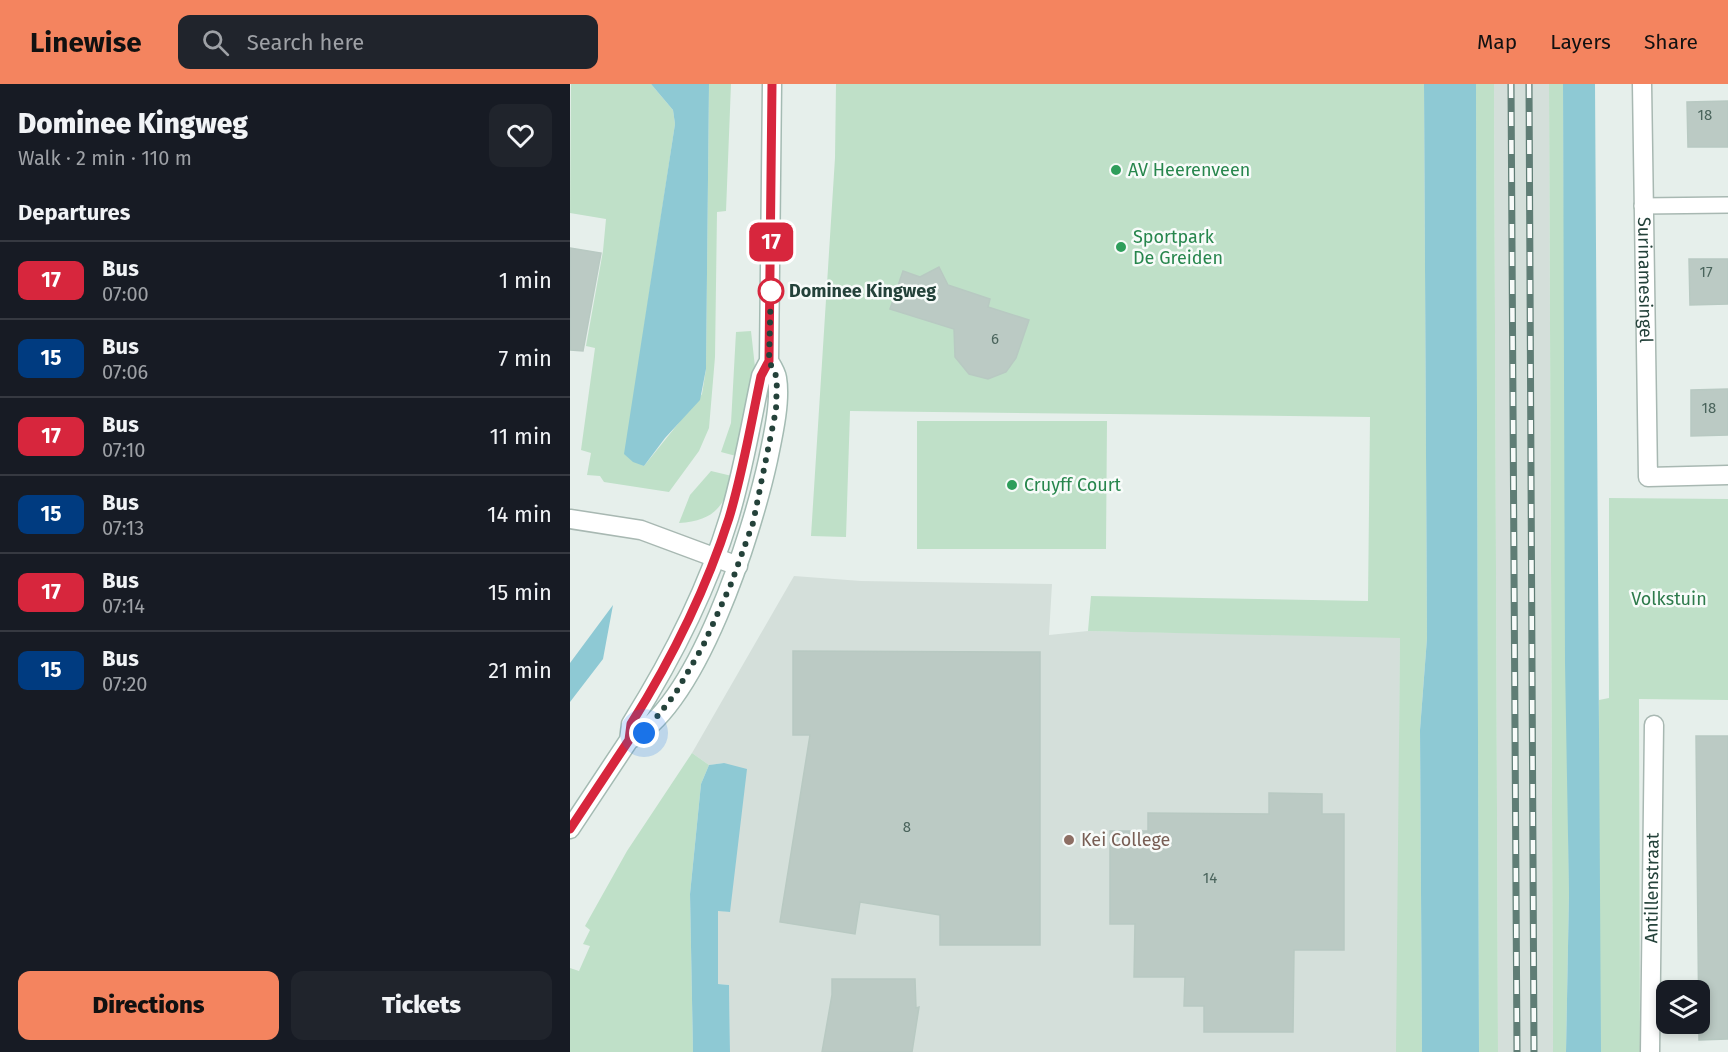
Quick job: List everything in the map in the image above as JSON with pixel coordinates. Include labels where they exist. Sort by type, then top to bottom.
[{"type":"main road","points":[[629,740],[644,733],[681,685],[715,623],[753,523],[774,432],[777,378],[769,361],[772,84]]},
{"type":"main road","name":"Surinamesingel","points":[[1642,84],[1642,206],[1648,477],[1728,475]]},
{"type":"main road","points":[[570,829],[629,740],[631,724],[680,635],[715,558],[735,496],[761,376],[769,361]]},
{"type":"main road","points":[[570,519],[641,530],[738,566]]},
{"type":"main road","name":"Antillenstraat","points":[[1650,1052],[1654,725]]},
{"type":"lane","points":[[1642,206],[1728,205]]},
{"type":"shaded area","points":[[1494,84],[1549,84],[1553,1052],[1498,1052]]},
{"type":"shaded area","name":"Kei College","points":[[794,576],[861,581],[1052,584],[1049,635],[1088,631],[1400,637],[1398,1052],[730,1052],[729,985],[718,984],[718,910],[729,912],[724,763],[709,765],[692,753]]},
{"type":"green space","points":[[571,84],[651,84],[673,110],[675,124],[625,454],[644,466],[702,394],[706,369],[709,84],[731,84],[726,211],[717,212],[715,357],[709,428],[699,451],[669,492],[604,482],[600,476],[587,475],[591,453],[581,450],[595,348],[586,346],[603,251],[606,219],[570,213]]},
{"type":"green space","name":"Sportpark De Greiden","points":[[836,84],[1424,84],[1427,638],[1420,730],[1422,1052],[1396,1052],[1400,638],[1088,631],[1091,596],[1368,601],[1370,417],[850,411],[846,537],[811,536],[835,158]]},
{"type":"green space","points":[[1476,84],[1494,84],[1498,1052],[1479,1052]]},
{"type":"green space","points":[[1549,84],[1563,84],[1569,893],[1566,1052],[1553,1052]]},
{"type":"green space","points":[[751,331],[755,367],[736,456],[721,452],[731,423],[736,332]]},
{"type":"green space","name":"Cruyff Court","points":[[917,421],[1107,421],[1106,549],[917,549]]},
{"type":"green space","points":[[711,471],[732,476],[721,504],[708,516],[679,523],[690,495]]},
{"type":"green space","name":"Volkstuin","points":[[1609,498],[1728,499],[1728,700],[1639,699],[1640,1052],[1597,1052],[1599,700],[1609,698]]},
{"type":"green space","points":[[692,753],[709,765],[701,784],[690,894],[693,1052],[570,1052],[570,968],[579,971],[590,946],[583,944],[590,930],[585,926],[627,851]]},
{"type":"water","points":[[651,84],[709,84],[706,369],[700,400],[665,438],[644,466],[633,462],[624,454],[675,124],[673,110]]},
{"type":"water","points":[[1424,84],[1476,84],[1479,1052],[1422,1052],[1420,730],[1427,638]]},
{"type":"water","points":[[1563,84],[1595,84],[1601,1052],[1566,1052],[1569,893],[1565,663]]},
{"type":"water","points":[[613,605],[603,659],[570,702],[570,663]]},
{"type":"water","points":[[724,763],[747,769],[730,912],[718,911],[718,984],[729,985],[730,1052],[693,1052],[690,894],[701,784],[709,765]]},
{"type":"building","points":[[1728,101],[1728,147],[1688,147],[1687,102]]},
{"type":"building","points":[[570,248],[601,253],[583,351],[570,350]]},
{"type":"building","points":[[1689,259],[1728,259],[1728,304],[1690,305]]},
{"type":"building","points":[[939,267],[948,285],[990,299],[988,307],[1029,320],[1016,358],[1006,372],[988,379],[969,374],[955,357],[954,329],[890,309],[903,271],[920,277]]},
{"type":"building","points":[[1728,389],[1728,435],[1691,436],[1691,390]]},
{"type":"building","points":[[793,651],[1040,652],[1040,945],[940,945],[940,915],[860,902],[855,934],[780,922],[810,735],[793,735]]},
{"type":"building","points":[[1696,736],[1728,736],[1728,1039],[1699,1040],[1699,1034],[1710,1034],[1710,980],[1698,980]]},
{"type":"building","points":[[1269,793],[1322,794],[1322,814],[1344,814],[1344,950],[1294,950],[1293,1032],[1204,1032],[1204,1006],[1184,1006],[1185,977],[1134,977],[1135,924],[1110,924],[1110,831],[1148,831],[1148,813],[1269,814]]},
{"type":"building","points":[[832,979],[915,979],[916,1008],[919,1007],[912,1052],[822,1052],[832,995]]},
{"type":"railway","points":[[1511,84],[1517,1052]]},
{"type":"railway","points":[[1529,84],[1534,1052]]},
{"type":"bus line","name":"17","points":[[570,829],[629,740],[631,724],[655,683],[701,592],[715,558],[735,496],[761,376],[769,361],[772,84]]},
{"type":"place","name":"AV Heerenveen","points":[[1116,170]]},
{"type":"place","name":"Sportpark De Greiden","points":[[1121,247]]},
{"type":"place","name":"Dominee Kingweg","points":[[771,291]]},
{"type":"place","name":"Cruyff Court","points":[[1012,485]]},
{"type":"place","name":"Kei College","points":[[1069,840]]},
{"type":"route","points":[[644,733],[681,685],[715,623],[753,523],[774,432],[776,410],[777,378],[769,361],[771,285],[771,291]]}]
